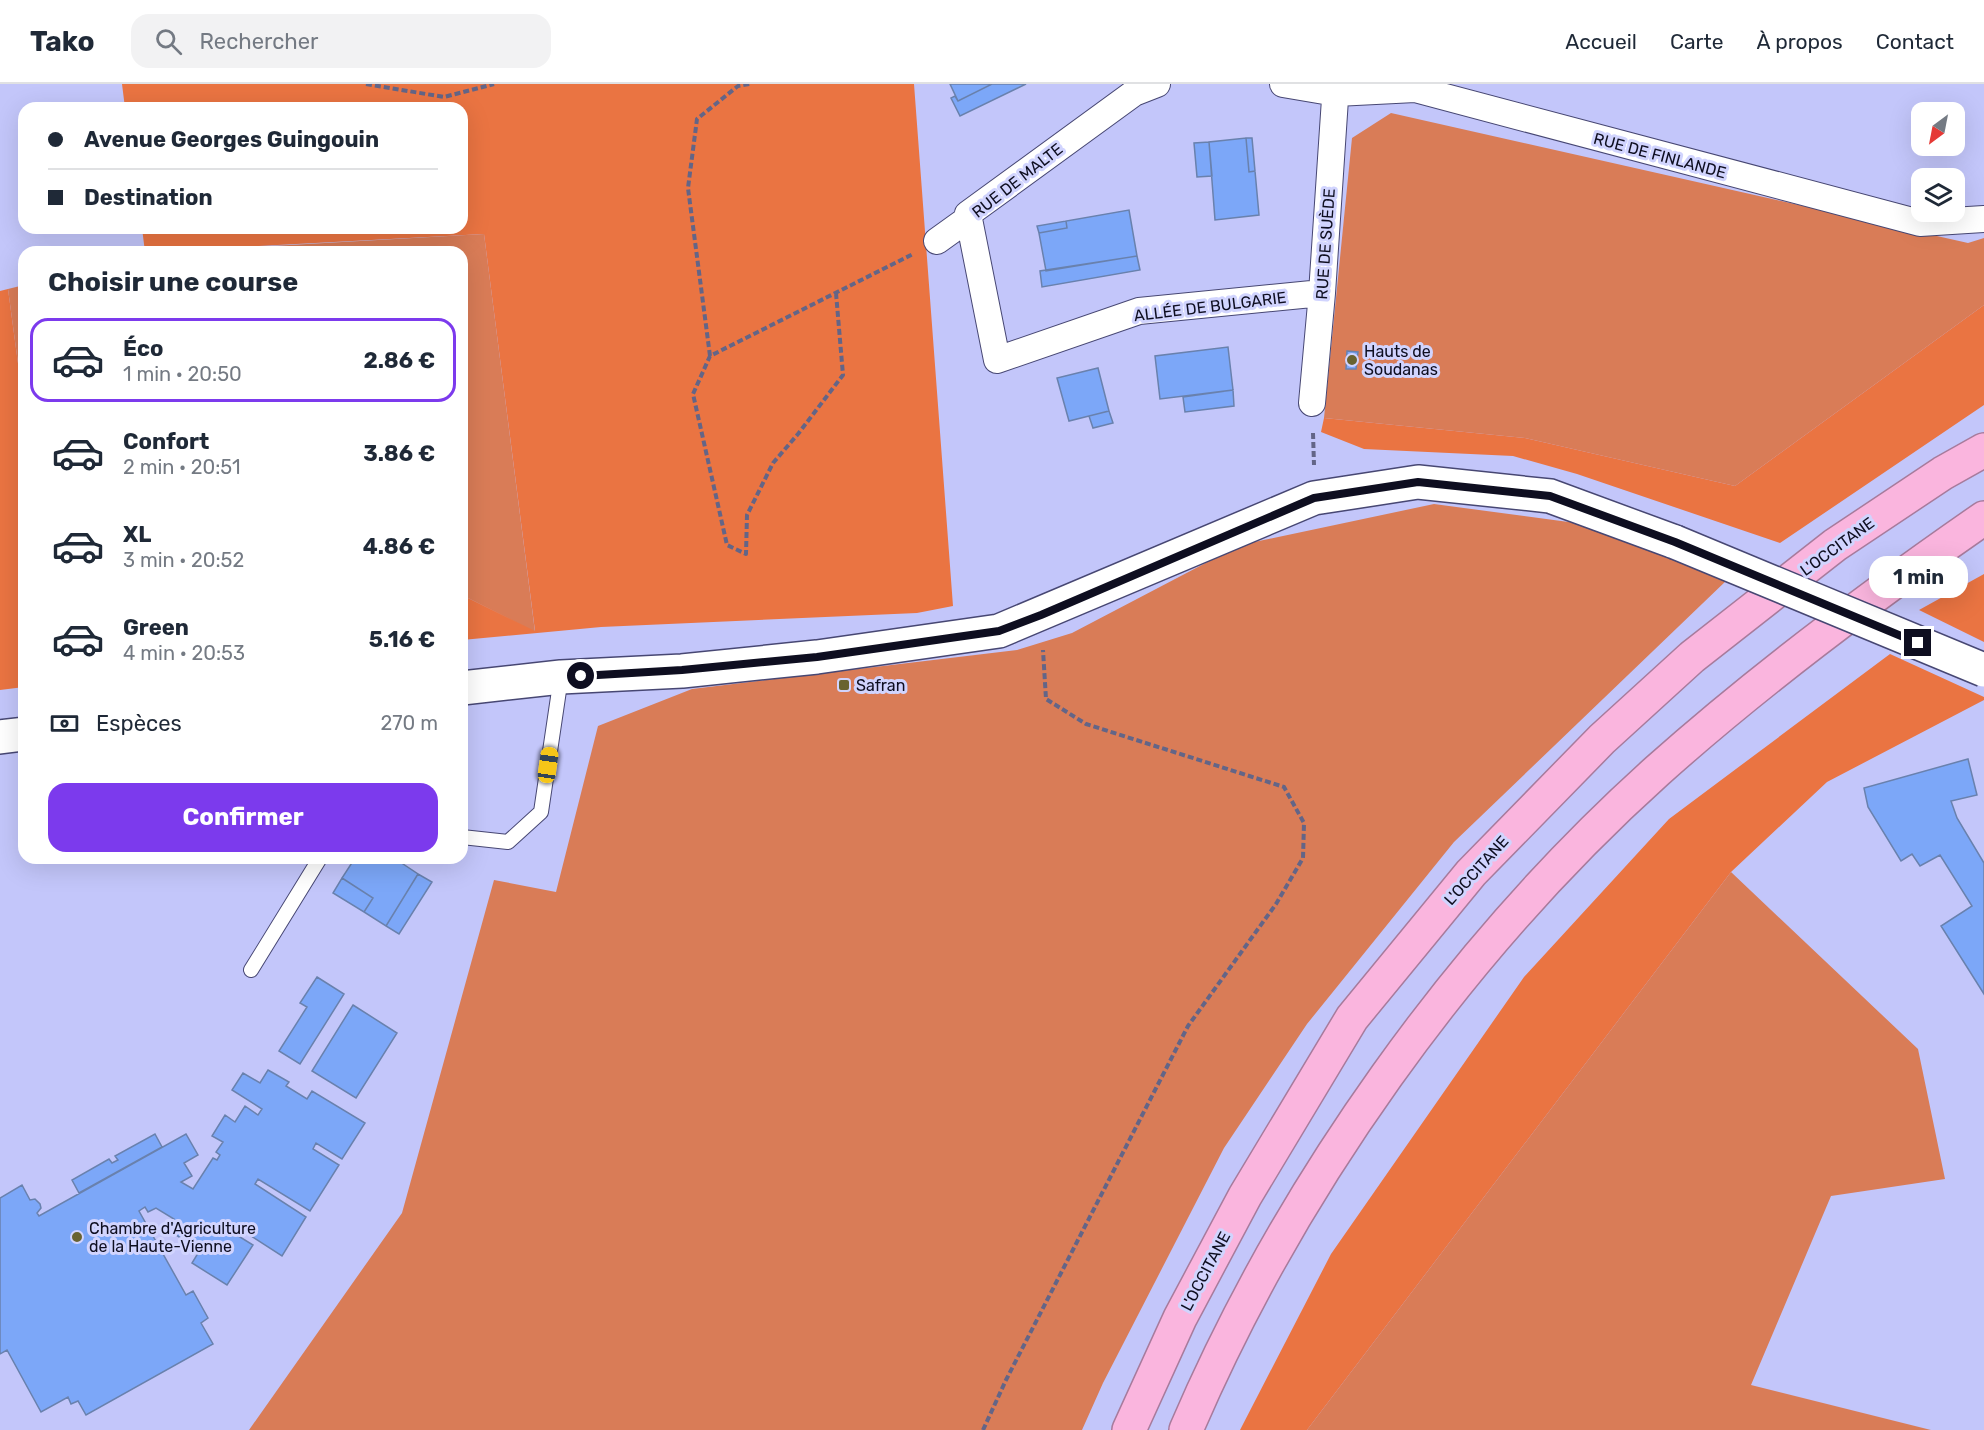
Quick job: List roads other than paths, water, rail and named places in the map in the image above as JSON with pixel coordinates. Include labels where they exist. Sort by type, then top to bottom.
[{"type":"highway","name":"L'OCCITANE","points":[[1129,1430],[1180,1318],[1245,1196],[1352,1018],[1471,873],[1602,739],[1692,657],[1835,545],[1943,474],[1984,450]]},
{"type":"highway","points":[[1186,1430],[1243,1308],[1296,1216],[1358,1117],[1425,1023],[1518,913],[1656,772],[1774,671],[1891,583],[1984,518]]},
{"type":"street","name":"RUE DE MALTE","points":[[997,360],[968,214],[1134,93],[1157,84]]},
{"type":"street","points":[[1283,84],[1336,88]]},
{"type":"street","name":"RUE DE FINLANDE","points":[[1336,88],[1415,89],[1920,223],[1984,219]]},
{"type":"street","name":"RUE DE SUÈDE","points":[[1312,403],[1336,88]]},
{"type":"street","points":[[937,241],[969,218]]},
{"type":"street","name":"ALLÉE DE BULGARIE","points":[[997,360],[1138,311],[1322,293]]},
{"type":"street","points":[[468,687],[561,677],[682,670],[817,657],[999,631],[1314,498],[1418,482],[1550,496],[1675,542],[1984,670]]},
{"type":"street","points":[[0,736],[18,734]]},
{"type":"lane","points":[[468,838],[508,842],[541,812],[561,677]]},
{"type":"lane","points":[[251,970],[316,864]]},
{"type":"place","name":"Hauts de Soudanas","points":[[1352,360]]},
{"type":"place","name":"Safran","points":[[844,685]]},
{"type":"place","name":"Chambre d'Agriculture de la Haute-Vienne","points":[[77,1237]]}]
